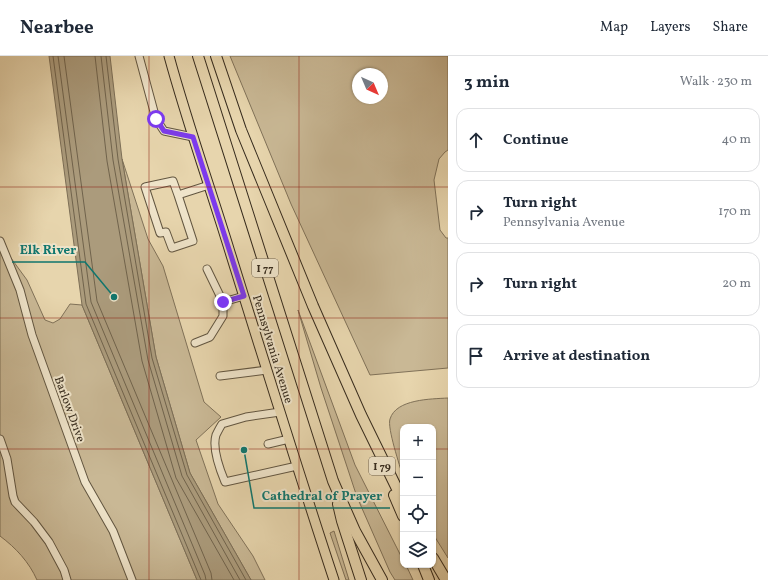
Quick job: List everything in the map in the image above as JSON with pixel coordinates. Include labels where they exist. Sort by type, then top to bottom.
[{"type":"highway","name":"I 77","points":[[198,56],[333,481],[355,531],[382,580]]},
{"type":"highway","name":"I 77","points":[[216,56],[241,130],[314,306],[361,415],[401,496]]},
{"type":"highway","name":"I 79","points":[[361,415],[400,509]]},
{"type":"highway","points":[[333,481],[342,521],[361,580]]},
{"type":"highway","points":[[436,563],[446,580]]},
{"type":"highway","points":[[424,568],[429,580]]},
{"type":"main road","name":"Pennsylvania Avenue","points":[[169,56],[183,107],[334,580]]},
{"type":"street","points":[[139,56],[156,119],[164,131],[193,137]]},
{"type":"street","points":[[173,181],[178,195],[193,241],[172,248],[166,232],[160,233],[145,187],[173,181]]},
{"type":"street","points":[[178,195],[209,185]]},
{"type":"street","name":"Barlow Drive","points":[[0,241],[20,290],[32,335],[85,482],[113,531],[131,578]]},
{"type":"street","points":[[195,343],[210,337],[223,316],[223,302],[207,269]]},
{"type":"street","points":[[223,302],[244,296]]},
{"type":"street","points":[[220,376],[267,370]]},
{"type":"street","points":[[280,412],[246,417],[222,424],[216,437],[216,457],[221,474],[225,482],[297,466]]},
{"type":"street","points":[[0,439],[7,459],[15,502],[34,522],[49,542],[59,559],[67,580]]},
{"type":"street","points":[[268,444],[289,440]]},
{"type":"shaded area","points":[[230,56],[448,56],[448,150],[439,159],[434,180],[440,230],[446,238],[448,238],[448,368],[370,375],[291,204]]},
{"type":"shaded area","points":[[122,159],[148,239],[163,266],[204,402],[221,417],[196,440],[218,504],[253,556],[265,580],[251,580],[190,473],[156,357]]},
{"type":"shaded area","points":[[0,243],[27,280],[45,320],[53,323],[60,319],[70,304],[82,305],[197,580],[37,580],[22,556],[0,536]]},
{"type":"shaded area","points":[[298,310],[355,465],[400,554],[400,568],[407,568],[413,580],[395,580],[390,572],[357,497],[321,388]]},
{"type":"shaded area","points":[[448,398],[448,558],[436,539],[436,424],[400,424],[400,466],[390,430],[390,419],[399,407],[415,401]]},
{"type":"shaded area","points":[[334,531],[349,580],[346,580],[330,533]]},
{"type":"water","points":[[49,56],[110,56],[122,159],[156,357],[190,473],[251,580],[197,580],[82,305]]},
{"type":"place","name":"Elk River","points":[[114,297]]},
{"type":"place","name":"Cathedral of Prayer","points":[[244,450]]},
{"type":"route","points":[[156,119],[164,131],[193,137],[244,296],[223,302]]}]
